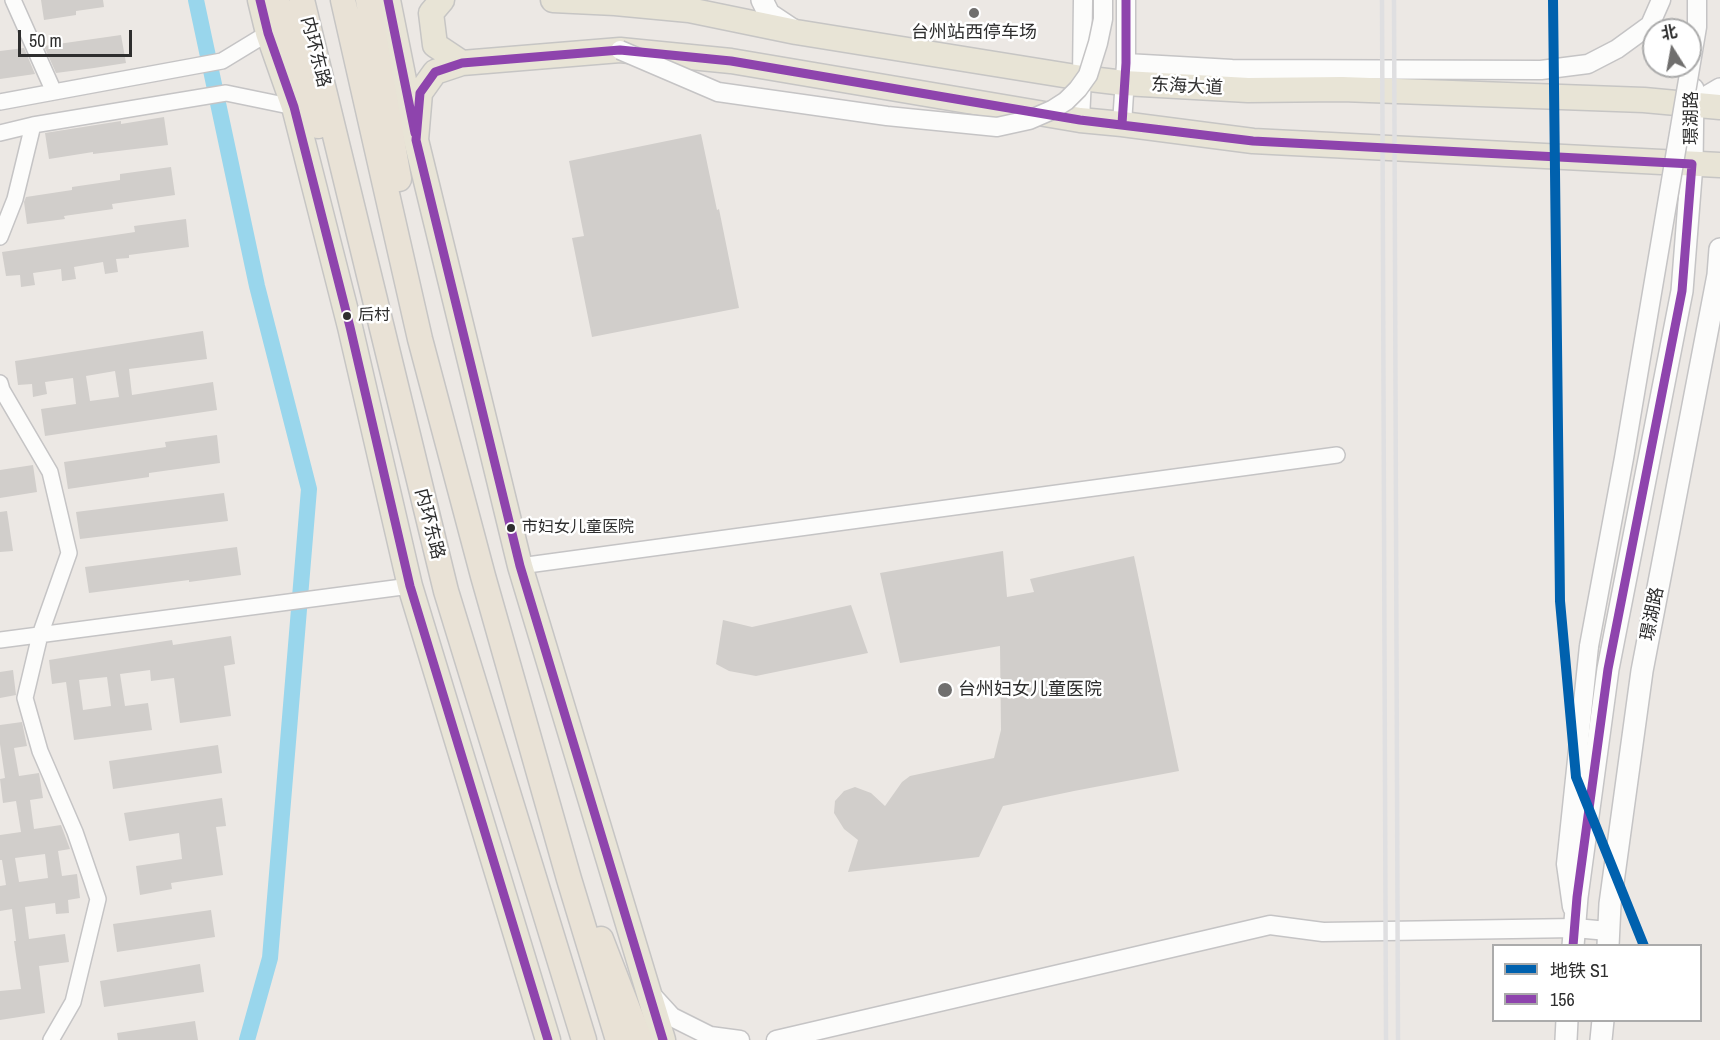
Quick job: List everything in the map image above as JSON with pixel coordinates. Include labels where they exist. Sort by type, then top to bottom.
[{"type":"highway","points":[[277,0],[371,286]]},
{"type":"highway","name":"内环东路","points":[[302,0],[446,591],[581,1032]]},
{"type":"highway","points":[[343,0],[420,339],[483,576],[569,879],[618,1040]]},
{"type":"highway","points":[[376,5],[420,339]]},
{"type":"highway","points":[[569,879],[605,945],[640,1040]]},
{"type":"main road","points":[[260,0],[268,33],[294,107],[350,327],[410,586],[548,1040]]},
{"type":"main road","points":[[442,0],[431,13],[435,45],[462,63]]},
{"type":"main road","name":"东海大道","points":[[553,0],[690,10],[796,32],[1082,78],[1125,73],[1248,90],[1342,89],[1644,100],[1720,107]]},
{"type":"main road","points":[[690,10],[714,0]]},
{"type":"main road","points":[[762,0],[769,14],[796,32]]},
{"type":"main road","name":"璟湖路","points":[[1574,937],[1577,897],[1608,669],[1682,291],[1692,164],[1692,0]]},
{"type":"main road","points":[[376,5],[416,140],[520,566],[663,1040]]},
{"type":"main road","points":[[416,140],[420,93],[435,72],[462,63],[620,50],[731,61],[1080,120],[1252,141],[1720,165]]},
{"type":"main road","points":[[1693,105],[1720,89]]},
{"type":"main road","name":"璟湖路","points":[[1608,938],[1610,904],[1642,672],[1718,275],[1720,249]]},
{"type":"main road","points":[[1566,1040],[1568,1022]]},
{"type":"main road","points":[[1601,1040],[1603,1022]]},
{"type":"street","points":[[14,0],[54,92]]},
{"type":"street","points":[[1080,120],[1083,0]]},
{"type":"street","points":[[620,50],[718,92],[887,116],[997,127],[1029,120],[1052,110],[1078,89],[1088,75],[1098,43],[1103,0]]},
{"type":"street","points":[[1122,124],[1126,0]]},
{"type":"street","points":[[1125,73],[1232,69],[1541,70],[1588,64],[1617,49],[1650,25],[1661,0]]},
{"type":"street","points":[[1574,937],[1566,864],[1589,646],[1624,458],[1697,27],[1697,0]]},
{"type":"street","points":[[0,102],[222,61],[268,33]]},
{"type":"street","points":[[0,133],[33,125],[226,93],[294,107]]},
{"type":"street","points":[[0,237],[15,200],[33,125]]},
{"type":"street","points":[[0,382],[2,390],[50,472],[69,553],[40,635],[25,698],[40,751],[75,832],[98,899],[73,1002],[51,1040]]},
{"type":"street","points":[[520,566],[1336,454]]},
{"type":"street","points":[[0,640],[410,586]]},
{"type":"street","points":[[776,1040],[1270,924],[1323,932],[1608,938]]},
{"type":"street","points":[[646,989],[672,1017],[710,1036],[740,1040]]},
{"type":"building","points":[[41,0],[103,0],[104,7],[76,11],[76,15],[44,20]]},
{"type":"building","points":[[121,35],[126,63],[94,68],[56,73],[44,46]]},
{"type":"building","points":[[24,48],[35,74],[0,79],[0,51]]},
{"type":"building","points":[[164,117],[168,145],[93,154],[93,152],[49,159],[45,133]]},
{"type":"building","points":[[701,134],[739,308],[592,337],[572,238],[584,236],[569,161]]},
{"type":"building","points":[[171,167],[175,195],[112,204],[113,209],[27,224],[24,202],[26,197],[120,180],[120,174]]},
{"type":"building","points":[[186,219],[189,247],[129,255],[129,258],[116,259],[118,272],[105,274],[103,262],[74,267],[76,279],[62,281],[61,269],[33,273],[35,285],[21,287],[20,275],[6,276],[2,252],[135,232],[134,226]]},
{"type":"building","points":[[203,331],[207,359],[129,369],[132,395],[213,382],[217,410],[45,436],[41,409],[76,404],[73,378],[45,382],[47,394],[33,397],[32,384],[18,385],[15,361]],"holes":[[[115,371],[119,397],[90,401],[86,376]]]},
{"type":"building","points":[[217,435],[220,463],[149,473],[149,477],[68,489],[64,462],[166,447],[165,442]]},
{"type":"building","points":[[33,465],[37,492],[0,498],[0,470]]},
{"type":"building","points":[[224,493],[228,521],[80,539],[76,512]]},
{"type":"building","points":[[7,511],[13,551],[0,552],[0,512]]},
{"type":"building","points":[[237,547],[241,575],[89,593],[85,567]]},
{"type":"building","points":[[1003,551],[1007,597],[1034,592],[1030,579],[1134,556],[1179,771],[1003,806],[979,857],[848,872],[858,840],[844,829],[834,813],[835,801],[844,791],[855,787],[871,793],[885,806],[902,782],[910,776],[994,758],[1001,730],[1000,646],[900,663],[880,573]]},
{"type":"building","points":[[851,605],[868,653],[756,676],[729,671],[716,664],[723,620],[752,627]]},
{"type":"building","points":[[231,636],[235,664],[224,666],[231,716],[180,723],[174,678],[151,681],[150,670],[120,674],[125,706],[148,703],[152,730],[74,740],[66,682],[52,684],[49,660],[172,640],[173,645]],"holes":[[[107,677],[111,706],[83,710],[79,680]]]},
{"type":"building","points":[[13,670],[16,695],[0,698],[0,672]]},
{"type":"building","points":[[22,722],[27,746],[14,748],[19,776],[39,773],[43,798],[30,800],[34,829],[61,825],[70,849],[58,851],[62,876],[77,874],[80,898],[68,900],[69,913],[56,914],[55,903],[25,907],[29,939],[65,934],[69,962],[39,966],[45,1013],[0,1020],[0,991],[21,989],[12,909],[0,911],[0,886],[6,885],[2,860],[0,860],[0,835],[21,832],[16,801],[3,803],[0,779],[5,778],[0,725]],"holes":[[[45,854],[48,878],[19,882],[15,858]]]},
{"type":"building","points":[[218,745],[222,773],[113,789],[109,761]]},
{"type":"building","points":[[222,798],[226,826],[216,827],[223,875],[171,883],[172,889],[140,895],[136,866],[182,859],[179,833],[129,841],[124,813]]},
{"type":"building","points":[[211,910],[215,937],[117,952],[113,924]]},
{"type":"building","points":[[200,964],[204,992],[104,1007],[100,981]]},
{"type":"building","points":[[195,1021],[198,1040],[118,1040],[117,1033]]},
{"type":"waterway","points":[[196,0],[257,286],[309,489],[270,958],[247,1040]]},
{"type":"railway","points":[[1382,0],[1386,1040]]},
{"type":"railway","points":[[1394,0],[1398,1040]]},
{"type":"metro line","name":"S1","points":[[1553,0],[1560,601],[1576,777],[1643,944]]},
{"type":"transit line","name":"156","points":[[260,0],[268,33],[294,107],[350,327],[410,586],[548,1040]]},
{"type":"transit line","name":"156","points":[[388,0],[415,133]]},
{"type":"transit line","name":"156","points":[[1122,124],[1126,63],[1126,0]]},
{"type":"transit line","name":"156","points":[[663,1040],[520,566],[416,140],[420,93],[435,72],[462,63],[620,50],[731,61],[1080,120],[1253,141],[1692,164],[1682,291],[1608,669],[1577,897],[1573,944]]},
{"type":"place","name":"台州站西停车场","points":[[974,13]]},
{"type":"place","name":"后村","points":[[347,316]]},
{"type":"place","name":"市妇女儿童医院","points":[[511,528]]},
{"type":"place","name":"台州妇女儿童医院","points":[[945,690]]}]
